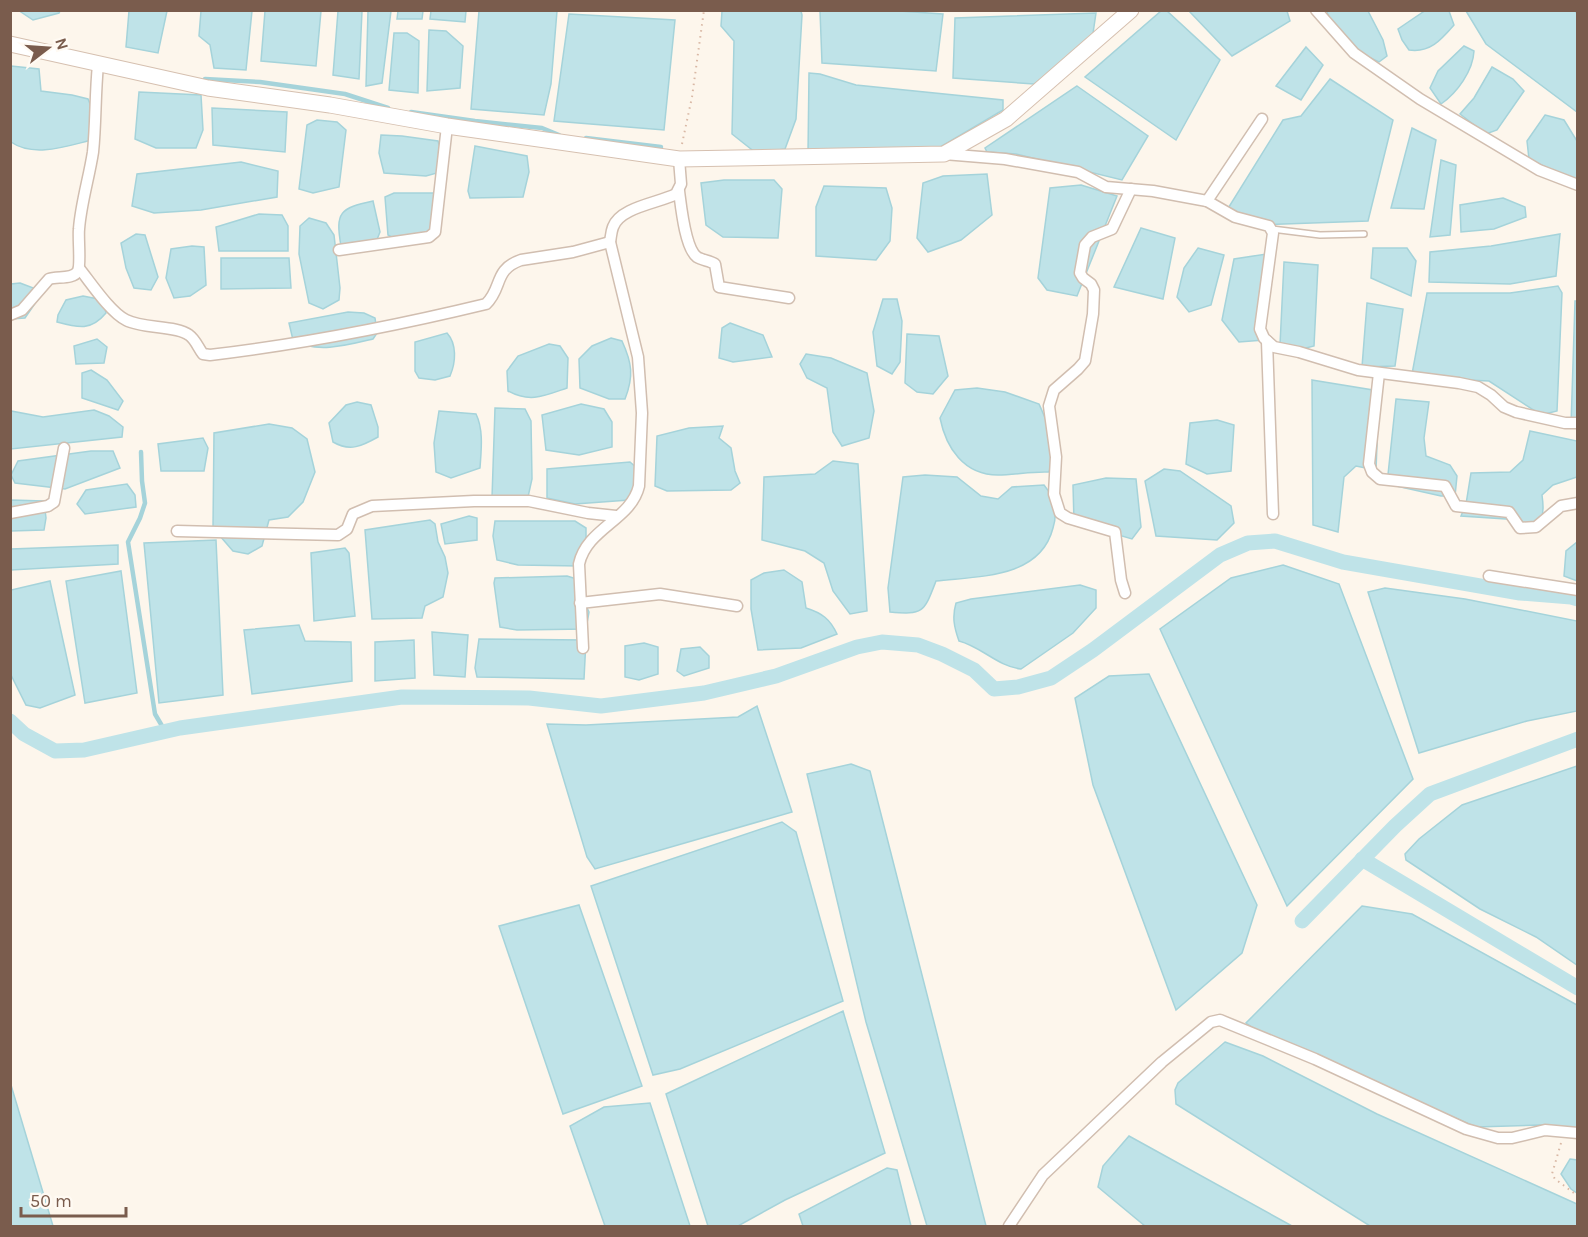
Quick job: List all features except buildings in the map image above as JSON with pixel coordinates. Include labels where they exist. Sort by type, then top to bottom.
[{"type":"street","points":[[944,154],[1006,119],[1131,10]]},
{"type":"street","points":[[1316,10],[1354,53],[1420,99],[1539,170],[1578,184]]},
{"type":"street","points":[[10,44],[208,88],[330,105],[447,126],[679,159],[944,154],[1005,159],[1071,170],[1106,187],[1153,191],[1207,201],[1235,217],[1269,226],[1272,229],[1260,325],[1264,338],[1274,347],[1358,370],[1478,387],[1504,407],[1516,412],[1578,423]]},
{"type":"street","points":[[98,65],[93,148],[77,244],[80,268],[125,320],[184,332],[195,341],[203,354],[268,348],[404,324],[486,304],[492,298],[501,273],[513,262],[573,252],[610,242]]},
{"type":"street","points":[[1207,201],[1263,119]]},
{"type":"street","points":[[339,250],[429,237],[435,232],[447,126]]},
{"type":"street","points":[[679,159],[681,184],[679,191],[685,228],[692,251],[699,258],[715,264],[719,286],[789,298]]},
{"type":"street","points":[[1125,593],[1121,580],[1115,532],[1068,518],[1060,513],[1057,507],[1054,495],[1055,451],[1049,406],[1054,390],[1083,365],[1085,360],[1093,314],[1094,290],[1080,273],[1085,245],[1092,237],[1112,230],[1131,189]]},
{"type":"street","points":[[583,648],[579,564],[583,548],[629,506],[636,497],[639,486],[642,413],[638,357],[610,242],[613,226],[623,216],[679,191]]},
{"type":"street","points":[[10,315],[22,310],[49,279],[70,277],[80,268]]},
{"type":"street","points":[[1267,341],[1273,514]]},
{"type":"street","points":[[1379,373],[1369,465],[1372,472],[1380,479],[1444,486],[1456,506],[1509,512],[1518,526],[1523,528],[1536,527],[1561,506],[1578,503]]},
{"type":"street","points":[[10,513],[48,506],[54,502],[64,448]]},
{"type":"street","points":[[177,531],[338,535],[347,529],[353,514],[372,506],[474,501],[529,501],[588,513],[616,516]]},
{"type":"street","points":[[1489,576],[1578,590]]},
{"type":"street","points":[[580,603],[660,594],[737,606]]},
{"type":"street","points":[[1009,1227],[1043,1175],[1162,1062],[1210,1022],[1220,1020],[1315,1059],[1466,1129],[1485,1135],[1512,1138],[1545,1130],[1578,1133]]},
{"type":"lane","points":[[1272,229],[1320,235],[1364,234]]},
{"type":"path","points":[[679,159],[692,97],[704,10]]},
{"type":"path","points":[[1565,1132],[1552,1174],[1578,1196]]},
{"type":"water","points":[[18,10],[60,10],[60,11],[33,20]]},
{"type":"water","points":[[1426,10],[1449,11],[1454,25],[1440,40],[1429,47],[1409,50],[1398,29]]},
{"type":"water","points":[[129,11],[167,11],[158,53],[126,47]]},
{"type":"water","points":[[201,11],[252,11],[246,70],[214,68],[210,45],[199,36]]},
{"type":"water","points":[[265,11],[321,11],[316,66],[261,61]]},
{"type":"water","points":[[338,11],[362,11],[359,79],[333,75]]},
{"type":"water","points":[[368,11],[391,11],[382,83],[366,86]]},
{"type":"water","points":[[398,11],[423,11],[422,19],[397,19]]},
{"type":"water","points":[[431,11],[466,11],[465,22],[430,19]]},
{"type":"water","points":[[479,11],[557,11],[551,84],[544,115],[471,109]]},
{"type":"water","points":[[722,11],[801,11],[796,119],[785,149],[756,153],[732,134],[734,41],[721,26]]},
{"type":"water","points":[[820,11],[899,11],[943,14],[936,71],[822,63]]},
{"type":"water","points":[[1161,11],[1167,11],[1220,60],[1176,140],[1085,77]]},
{"type":"water","points":[[1189,11],[1287,11],[1290,21],[1232,56]]},
{"type":"water","points":[[1327,11],[1368,11],[1383,40],[1387,56],[1379,62],[1362,54],[1328,16]]},
{"type":"water","points":[[1466,11],[1575,11],[1578,15],[1577,112],[1486,44]]},
{"type":"water","points":[[1096,13],[1092,40],[1034,84],[953,78],[955,18]]},
{"type":"water","points":[[569,14],[675,20],[664,130],[554,121]]},
{"type":"water","points":[[429,30],[446,31],[463,46],[460,88],[427,91]]},
{"type":"water","points":[[394,33],[407,33],[419,41],[418,93],[389,90]]},
{"type":"water","points":[[1464,46],[1474,51],[1471,66],[1458,88],[1441,104],[1430,88],[1438,71]]},
{"type":"water","points":[[1306,47],[1323,65],[1301,100],[1276,86]]},
{"type":"water","points":[[11,66],[39,69],[41,91],[88,99],[95,116],[92,140],[40,150],[20,147],[11,142]]},
{"type":"water","points":[[1492,67],[1513,79],[1524,91],[1497,130],[1486,134],[1460,114],[1474,98]]},
{"type":"water","points":[[809,73],[856,85],[1003,100],[1003,110],[937,149],[808,154]]},
{"type":"water","points":[[1330,79],[1393,120],[1368,221],[1258,225],[1227,210],[1283,120],[1301,116]]},
{"type":"water","points":[[1077,86],[1148,136],[1122,180],[1016,154],[987,152],[985,148]]},
{"type":"water","points":[[139,92],[201,95],[203,130],[196,148],[156,148],[135,139]]},
{"type":"water","points":[[212,108],[287,112],[285,152],[213,145]]},
{"type":"water","points":[[1545,115],[1564,120],[1577,141],[1577,182],[1529,159],[1527,141]]},
{"type":"water","points":[[317,120],[337,122],[346,130],[339,187],[313,193],[299,189],[307,125]]},
{"type":"water","points":[[1412,128],[1436,140],[1424,209],[1391,208]]},
{"type":"water","points":[[381,135],[438,141],[442,155],[437,173],[426,176],[384,173],[379,153]]},
{"type":"water","points":[[475,146],[527,156],[529,172],[523,197],[470,198],[468,191]]},
{"type":"water","points":[[1441,160],[1456,165],[1450,235],[1430,237]]},
{"type":"water","points":[[241,162],[278,171],[277,197],[201,210],[154,213],[132,206],[137,174]]},
{"type":"water","points":[[987,174],[992,215],[961,240],[928,252],[917,238],[923,183],[943,176]]},
{"type":"water","points":[[724,180],[774,180],[782,189],[778,238],[723,237],[706,225],[701,183]]},
{"type":"water","points":[[1081,185],[1117,196],[1077,296],[1047,290],[1038,278],[1050,188]]},
{"type":"water","points":[[824,186],[886,188],[892,208],[890,241],[876,260],[816,256],[816,207]]},
{"type":"water","points":[[394,193],[434,193],[438,199],[433,239],[399,241],[388,235],[385,197]]},
{"type":"water","points":[[1503,198],[1525,207],[1526,217],[1494,229],[1461,232],[1460,205]]},
{"type":"water","points":[[373,201],[380,232],[374,247],[341,246],[339,226],[342,213],[353,206]]},
{"type":"water","points":[[259,214],[282,215],[288,226],[288,251],[219,251],[216,227]]},
{"type":"water","points":[[309,218],[326,223],[334,235],[340,288],[339,300],[323,309],[309,303],[299,254],[300,226]]},
{"type":"water","points":[[1141,228],[1175,238],[1163,299],[1114,287]]},
{"type":"water","points":[[136,234],[145,235],[158,277],[151,290],[134,288],[126,268],[121,243]]},
{"type":"water","points":[[1560,234],[1556,276],[1510,284],[1429,282],[1430,252],[1491,246]]},
{"type":"water","points":[[204,247],[206,285],[190,296],[174,298],[166,278],[171,249]]},
{"type":"water","points":[[1198,248],[1224,255],[1211,305],[1189,312],[1177,297],[1184,268]]},
{"type":"water","points":[[1373,248],[1407,248],[1416,261],[1411,296],[1371,278]]},
{"type":"water","points":[[1273,253],[1264,340],[1239,342],[1222,320],[1234,259]]},
{"type":"water","points":[[221,258],[289,258],[291,288],[221,289]]},
{"type":"water","points":[[1284,262],[1318,265],[1314,346],[1302,349],[1280,345]]},
{"type":"water","points":[[20,283],[36,289],[38,299],[25,318],[11,319],[11,284]]},
{"type":"water","points":[[1558,286],[1562,293],[1557,411],[1541,415],[1489,381],[1424,378],[1412,374],[1427,293],[1510,293]]},
{"type":"water","points":[[83,296],[103,300],[106,313],[90,325],[72,326],[57,322],[66,300]]},
{"type":"water","points":[[883,299],[897,299],[902,321],[900,362],[892,374],[877,366],[873,332]]},
{"type":"water","points":[[1575,301],[1578,301],[1577,426],[1571,426]]},
{"type":"water","points":[[1367,303],[1403,309],[1395,366],[1362,367]]},
{"type":"water","points":[[348,312],[364,313],[375,318],[377,333],[373,339],[332,347],[312,347],[293,340],[289,323]]},
{"type":"water","points":[[730,323],[763,335],[772,357],[733,362],[719,358],[722,328]]},
{"type":"water","points":[[447,333],[453,342],[454,353],[450,376],[435,380],[419,378],[415,371],[415,342]]},
{"type":"water","points":[[907,334],[939,336],[948,376],[933,394],[917,392],[905,383]]},
{"type":"water","points":[[611,338],[622,341],[630,363],[631,376],[625,399],[609,399],[580,388],[579,359],[592,346]]},
{"type":"water","points":[[97,339],[107,347],[104,363],[76,364],[74,346]]},
{"type":"water","points":[[549,344],[560,346],[568,358],[567,388],[537,397],[523,397],[508,391],[507,371],[518,356]]},
{"type":"water","points":[[806,354],[831,358],[867,373],[874,411],[869,438],[842,446],[833,432],[827,388],[807,378],[800,364]]},
{"type":"water","points":[[91,370],[107,380],[123,401],[118,410],[82,398],[82,373]]},
{"type":"water","points":[[1312,380],[1379,391],[1376,470],[1356,466],[1344,477],[1338,532],[1313,525]]},
{"type":"water","points":[[977,388],[1005,392],[1039,404],[1053,445],[1049,472],[986,474],[966,465],[959,458],[947,440],[940,418],[955,390]]},
{"type":"water","points":[[1396,399],[1429,402],[1424,438],[1426,456],[1450,465],[1457,476],[1455,496],[1441,496],[1387,484]]},
{"type":"water","points":[[357,402],[371,405],[378,427],[378,437],[356,447],[345,447],[333,442],[329,423],[346,405]]},
{"type":"water","points":[[581,404],[604,409],[612,422],[612,447],[579,455],[546,450],[542,415]]},
{"type":"water","points":[[495,408],[525,409],[531,421],[532,479],[528,497],[492,498]]},
{"type":"water","points":[[94,410],[109,416],[123,427],[122,437],[11,449],[11,411],[43,417]]},
{"type":"water","points":[[439,411],[476,414],[481,434],[480,468],[451,478],[436,472],[434,443]]},
{"type":"water","points":[[1217,420],[1234,425],[1231,471],[1207,474],[1186,464],[1190,423]]},
{"type":"water","points":[[269,424],[292,428],[307,439],[315,472],[303,502],[288,517],[269,520],[262,546],[248,554],[233,551],[213,528],[214,433]]},
{"type":"water","points":[[723,426],[719,438],[731,448],[735,471],[740,483],[731,490],[667,491],[655,486],[657,436],[689,428]]},
{"type":"water","points":[[1530,431],[1577,441],[1577,477],[1553,485],[1542,495],[1542,517],[1527,533],[1521,520],[1461,516],[1466,504],[1471,473],[1510,472],[1523,460]]},
{"type":"water","points":[[203,438],[208,448],[204,471],[161,471],[158,444]]},
{"type":"water","points":[[91,451],[113,451],[120,468],[65,489],[15,483],[11,475],[18,461]]},
{"type":"water","points":[[833,461],[858,464],[867,611],[850,614],[833,591],[824,563],[805,551],[762,540],[764,477],[815,474]]},
{"type":"water","points":[[630,462],[638,469],[635,487],[629,500],[575,504],[547,498],[547,469]]},
{"type":"water","points":[[1164,469],[1180,471],[1231,506],[1234,523],[1217,540],[1156,536],[1145,481]]},
{"type":"water","points":[[925,475],[957,477],[981,496],[998,499],[1012,487],[1044,485],[1054,505],[1053,528],[1046,545],[1035,557],[1021,566],[988,575],[936,581],[929,599],[921,609],[910,613],[890,612],[888,588],[903,477]]},
{"type":"water","points":[[1106,478],[1136,479],[1141,527],[1132,539],[1074,522],[1073,485]]},
{"type":"water","points":[[127,484],[135,495],[136,507],[85,514],[77,504],[86,490]]},
{"type":"water","points":[[11,500],[44,501],[46,518],[44,530],[11,531]]},
{"type":"water","points":[[469,516],[477,518],[477,540],[445,544],[441,524]]},
{"type":"water","points":[[430,520],[435,524],[448,573],[443,597],[425,606],[422,618],[372,619],[365,530]]},
{"type":"water","points":[[495,521],[575,521],[586,528],[586,550],[579,566],[518,565],[497,560],[493,536]]},
{"type":"water","points":[[216,540],[223,695],[159,703],[144,543]]},
{"type":"water","points":[[1577,542],[1577,581],[1564,576],[1566,551]]},
{"type":"water","points":[[118,545],[118,564],[11,570],[11,549]]},
{"type":"water","points":[[345,548],[349,553],[355,616],[314,621],[311,553]]},
{"type":"water","points":[[1283,565],[1339,584],[1413,779],[1287,906],[1160,629],[1231,578]]},
{"type":"water","points":[[784,570],[802,582],[806,608],[825,617],[837,634],[801,648],[758,650],[751,609],[751,580],[764,573]]},
{"type":"water","points":[[121,571],[137,693],[85,703],[66,581]]},
{"type":"water","points":[[567,576],[580,580],[583,599],[589,612],[586,629],[517,630],[500,627],[495,578]]},
{"type":"water","points":[[50,581],[75,695],[40,708],[26,705],[11,675],[11,590]]},
{"type":"water","points":[[1080,585],[1096,590],[1096,608],[1073,633],[1021,669],[1004,664],[975,647],[959,641],[954,622],[956,603],[971,599]]},
{"type":"water","points":[[1385,588],[1465,599],[1577,621],[1577,711],[1527,721],[1419,753],[1368,592]]},
{"type":"water","points":[[299,625],[305,641],[351,642],[352,681],[252,694],[244,630]]},
{"type":"water","points":[[432,632],[468,635],[465,677],[434,675]]},
{"type":"water","points":[[479,639],[586,640],[584,679],[477,677],[475,668]]},
{"type":"water","points":[[414,640],[415,678],[375,681],[375,642]]},
{"type":"water","points":[[644,643],[658,647],[658,674],[639,680],[625,677],[625,646]]},
{"type":"water","points":[[700,647],[709,656],[709,668],[684,676],[677,671],[681,649]]},
{"type":"water","points":[[1149,674],[1257,905],[1242,953],[1176,1010],[1093,785],[1075,698],[1109,676]]},
{"type":"water","points":[[757,706],[792,812],[595,869],[587,857],[547,724],[586,725],[738,717]]},
{"type":"water","points":[[851,764],[870,771],[986,1226],[927,1226],[866,1022],[807,774]]},
{"type":"water","points":[[1578,766],[1577,965],[1536,937],[1480,909],[1406,860],[1405,854],[1419,839],[1462,805]]},
{"type":"water","points":[[782,822],[796,832],[843,1001],[680,1069],[653,1075],[591,886]]},
{"type":"water","points":[[579,905],[642,1086],[563,1114],[499,926]]},
{"type":"water","points":[[1362,906],[1412,914],[1577,1005],[1577,1129],[1540,1125],[1476,1127],[1262,1034],[1246,1023]]},
{"type":"water","points":[[843,1011],[885,1153],[785,1200],[738,1226],[708,1226],[666,1094]]},
{"type":"water","points":[[1225,1042],[1263,1056],[1377,1114],[1577,1204],[1577,1226],[1370,1226],[1176,1104],[1175,1090],[1178,1083]]},
{"type":"water","points":[[11,1085],[53,1226],[11,1226]]},
{"type":"water","points":[[650,1103],[690,1226],[605,1226],[570,1126],[604,1107]]},
{"type":"water","points":[[1129,1136],[1292,1226],[1145,1226],[1098,1187],[1103,1166]]},
{"type":"water","points":[[1570,1159],[1577,1160],[1577,1193],[1571,1189],[1561,1174]]},
{"type":"water","points":[[887,1168],[897,1170],[911,1226],[803,1226],[799,1214]]},
{"type":"waterway","points":[[205,79],[260,82],[345,94],[388,108]]},
{"type":"waterway","points":[[411,112],[542,128],[559,135]]},
{"type":"waterway","points":[[586,138],[661,147]]},
{"type":"waterway","points":[[141,452],[145,503],[128,542],[155,714],[165,731]]},
{"type":"waterway","points":[[10,721],[24,734],[55,751],[84,750],[180,728],[402,697],[529,698],[601,706],[704,693],[776,676],[857,647],[882,642],[918,645],[942,654],[974,670],[994,689],[1018,687],[1051,678],[1093,650],[1220,555],[1248,543],[1275,541],[1343,562],[1520,593],[1578,599]]},
{"type":"waterway","points":[[1302,921],[1395,826],[1430,794],[1578,739]]},
{"type":"waterway","points":[[1362,859],[1578,988]]}]
